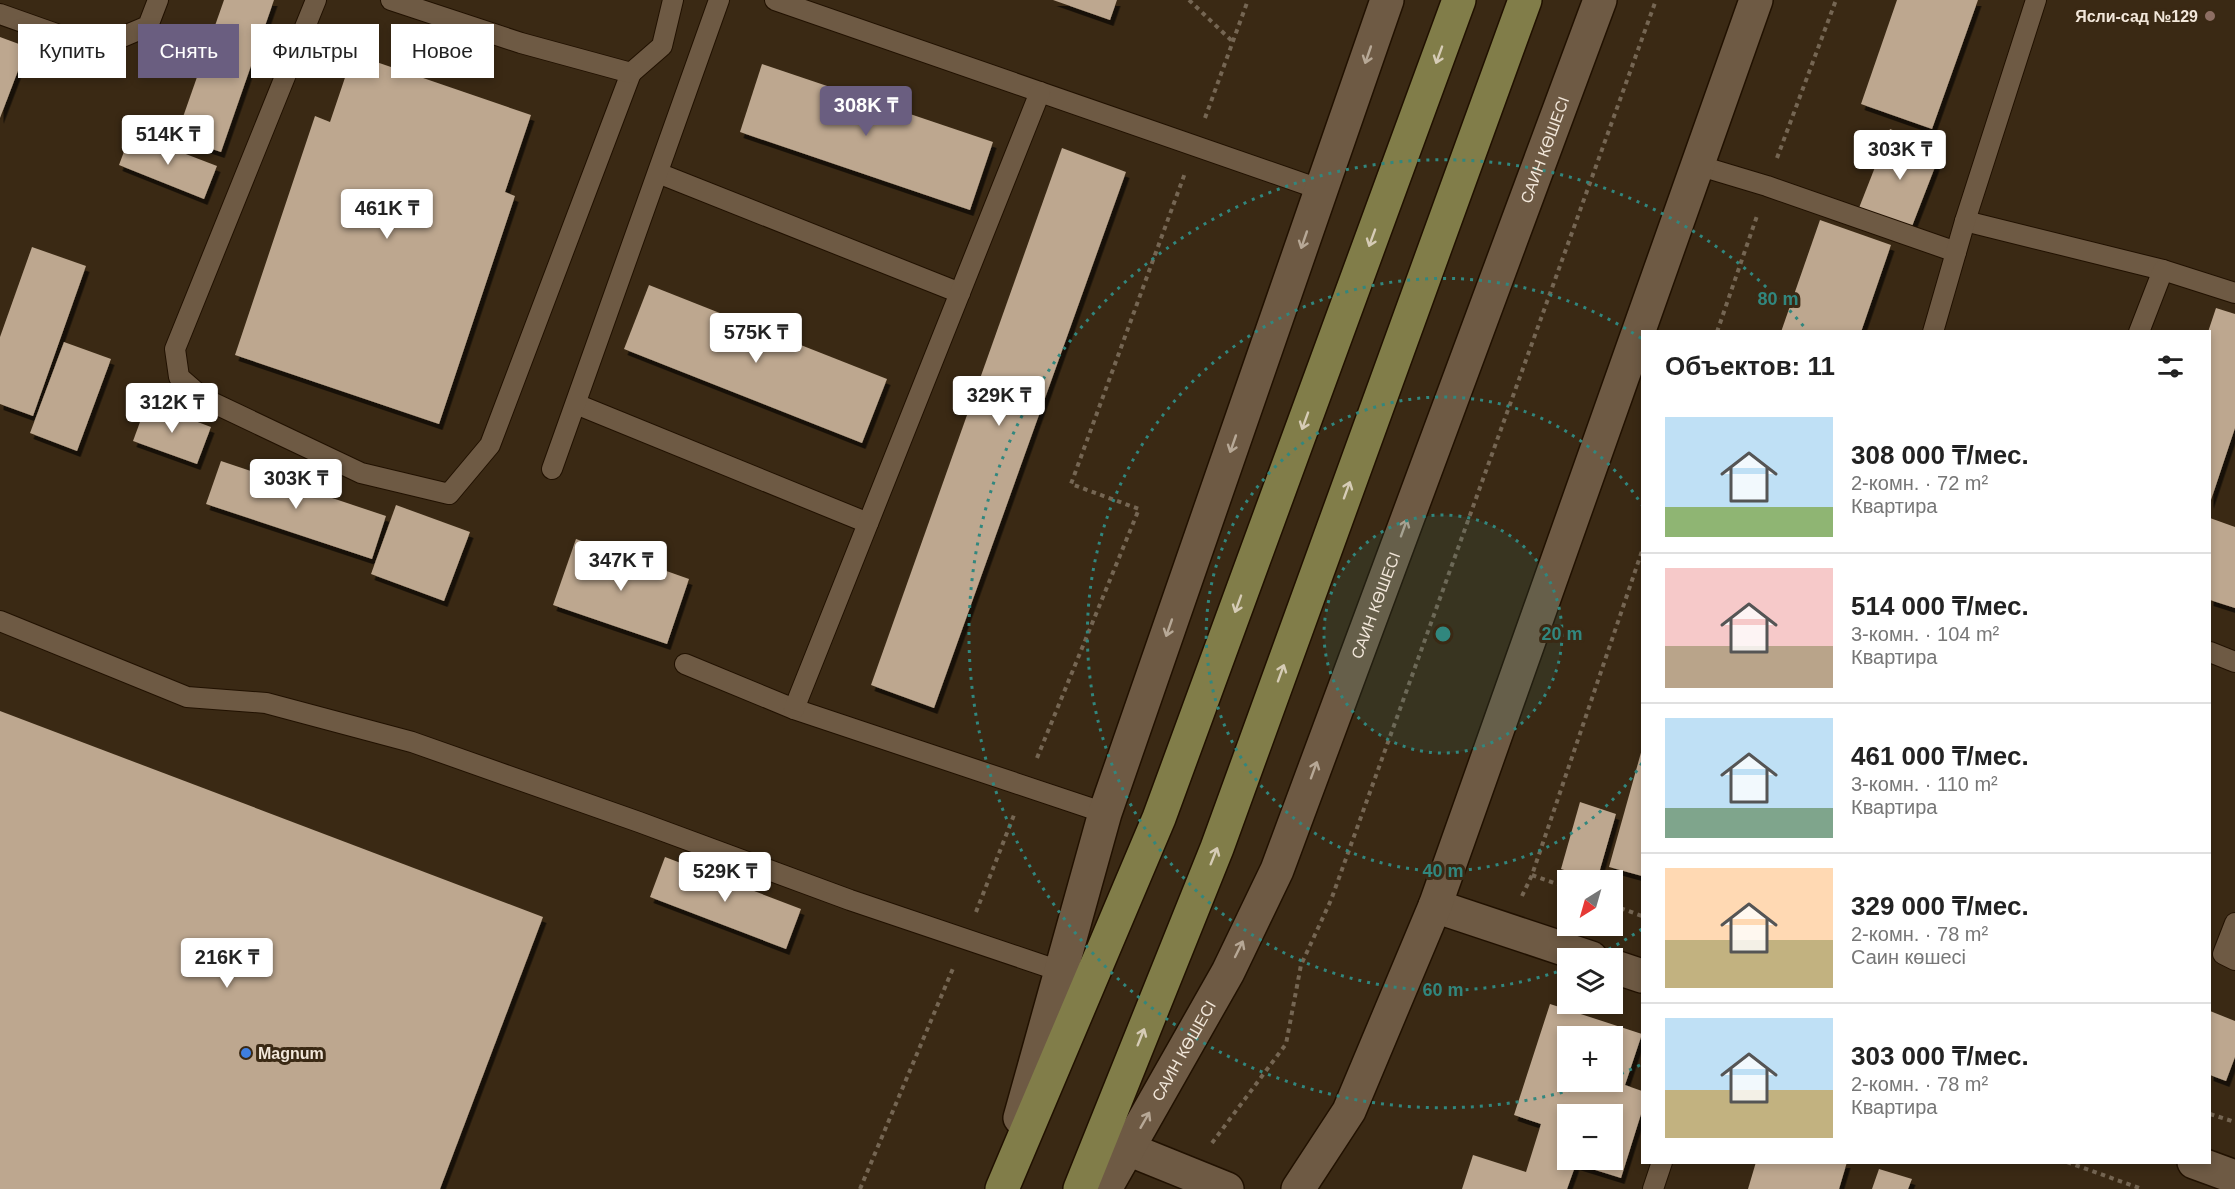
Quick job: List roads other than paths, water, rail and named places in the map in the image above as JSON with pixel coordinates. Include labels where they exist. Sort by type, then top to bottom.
[{"type":"main road","points":[[1002,1189],[1105,813],[1387,0]]},
{"type":"main road","points":[[1002,1189],[1159,818],[1459,0]]},
{"type":"main road","points":[[1080,1189],[1217,848],[1525,0]]},
{"type":"main road","name":"САИН КӨШЕСІ","points":[[1105,1189],[1228,972],[1277,870],[1600,0]]},
{"type":"main road","points":[[1298,1189],[1349,1111],[1435,906],[1756,0]]},
{"type":"main road","points":[[1435,906],[1561,948]]},
{"type":"main road","points":[[1623,970],[1641,976]]},
{"type":"main road","points":[[1128,1149],[1227,1189]]},
{"type":"main road","points":[[2199,1164],[2235,1177]]},
{"type":"lane","points":[[0,14],[96,48],[148,26],[158,0]]},
{"type":"lane","points":[[315,0],[175,349],[179,377],[203,398],[361,472],[449,494],[490,445],[631,73],[662,46],[673,0]]},
{"type":"lane","points":[[391,0],[521,43],[631,73]]},
{"type":"lane","points":[[552,469],[719,0]]},
{"type":"lane","points":[[775,0],[1322,190]]},
{"type":"lane","points":[[1934,330],[1965,221],[2036,0]]},
{"type":"lane","points":[[794,709],[1040,92]]},
{"type":"lane","points":[[1697,165],[1767,186],[1956,252]]},
{"type":"lane","points":[[658,172],[960,292]]},
{"type":"lane","points":[[1965,221],[2163,270],[2235,294]]},
{"type":"lane","points":[[2140,330],[2163,270]]},
{"type":"lane","points":[[576,404],[868,523]]},
{"type":"lane","points":[[0,621],[187,697],[266,704],[412,742],[850,900],[1060,971]]},
{"type":"lane","points":[[2211,652],[2235,663]]},
{"type":"lane","points":[[685,664],[794,709],[1105,813]]},
{"type":"lane","points":[[2223,954],[2235,923]]},
{"type":"lane","points":[[1653,1189],[1661,1164]]},
{"type":"place","name":"Ясли-сад №129","points":[[2210,16]]},
{"type":"place","name":"Magnum","points":[[246,1053]]}]
